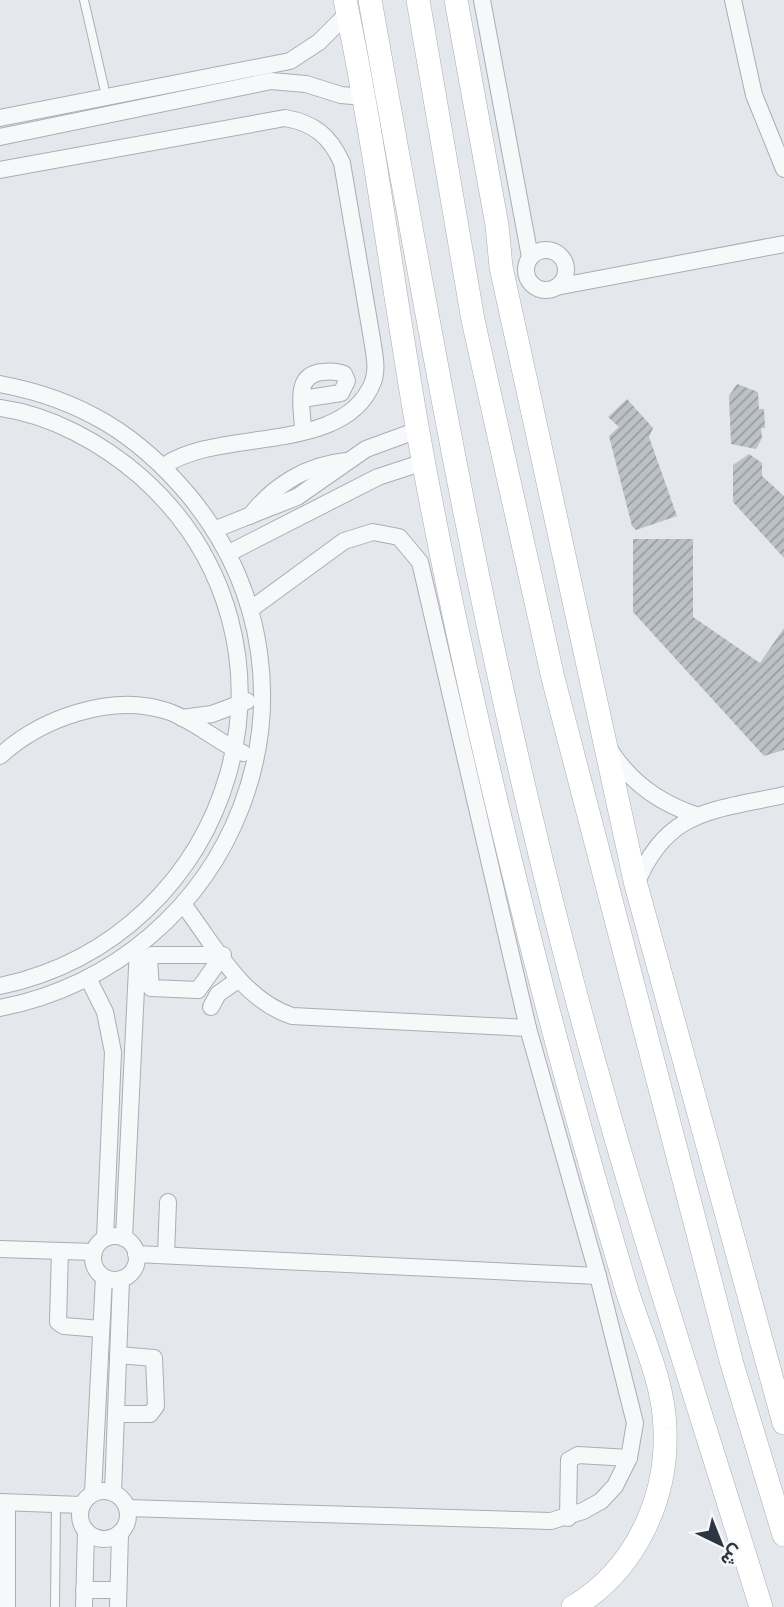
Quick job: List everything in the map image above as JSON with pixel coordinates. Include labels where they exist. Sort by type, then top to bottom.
[{"type":"main road","points":[[370,0],[464,517],[508,722],[580,1012],[658,1279],[762,1601]]},
{"type":"main road","points":[[418,0],[472,320],[553,678],[732,1364],[784,1535]]},
{"type":"main road","points":[[456,0],[497,225],[501,267],[636,885],[784,1423]]},
{"type":"main road","points":[[345,4],[364,97],[418,430],[447,584],[537,966],[626,1287],[661,1391],[665,1430],[663,1471],[652,1511],[628,1558],[612,1579],[573,1607]]},
{"type":"main road","points":[[393,272],[426,315]]},
{"type":"main road","points":[[626,1287],[658,1279]]},
{"type":"street","points":[[482,0],[530,257],[526,272],[531,284],[543,289],[556,287],[784,244]]},
{"type":"street","points":[[733,0],[754,95],[784,169]]},
{"type":"street","points":[[0,107],[288,52],[319,32],[345,4]]},
{"type":"street","points":[[0,118],[290,61],[318,42],[345,4]]},
{"type":"street","points":[[0,137],[271,81],[306,84],[341,95],[364,97]]},
{"type":"street","points":[[0,170],[270,119],[300,121],[326,136],[342,163],[376,366],[373,382],[362,401],[333,421],[303,431],[193,451],[164,466]]},
{"type":"street","points":[[530,257],[549,250],[561,257],[565,276],[556,287]]},
{"type":"street","points":[[0,384],[21,388],[94,415],[134,440],[164,466],[216,529],[229,553],[251,609],[261,666],[262,695],[256,758],[241,809],[226,843],[183,904],[138,947],[88,978],[57,992],[0,1008]]},
{"type":"street","points":[[0,986],[57,969],[90,953],[149,909],[195,853],[217,809],[235,749],[241,704],[233,634],[224,602],[206,560],[176,513],[136,473],[100,446],[60,426],[2,411],[21,388]]},
{"type":"street","points":[[302,399],[303,431]]},
{"type":"street","points":[[216,529],[250,516],[261,502],[299,475],[321,464],[346,461],[366,449],[418,430]]},
{"type":"street","points":[[366,449],[378,477]]},
{"type":"street","points":[[229,553],[378,477],[424,461]]},
{"type":"street","points":[[127,1508],[551,1521],[568,1518],[601,1501],[623,1474],[634,1438],[633,1410],[528,1028],[428,586],[412,549],[400,537],[384,533],[373,532],[344,541],[251,609]]},
{"type":"street","points":[[182,718],[212,714],[262,695]]},
{"type":"street","points":[[0,756],[32,732],[83,712],[137,707],[164,710],[256,758]]},
{"type":"street","points":[[608,747],[640,786],[666,804],[696,815]]},
{"type":"street","points":[[636,885],[653,851],[679,824],[696,815],[784,795]]},
{"type":"street","points":[[183,904],[238,980],[270,1009],[292,1016],[528,1028]]},
{"type":"street","points":[[136,1254],[124,1238],[138,947]]},
{"type":"street","points":[[88,978],[105,1012],[113,1052],[106,1238],[94,1252],[94,1266],[104,1277],[121,1279],[132,1271],[136,1254]]},
{"type":"street","points":[[211,1007],[218,994],[238,980]]},
{"type":"street","points":[[166,1255],[168,1202]]},
{"type":"street","points":[[106,1238],[124,1238]]},
{"type":"street","points":[[0,1249],[94,1252]]},
{"type":"street","points":[[60,1251],[58,1322],[64,1326],[101,1329]]},
{"type":"street","points":[[136,1254],[598,1276]]},
{"type":"street","points":[[104,1277],[87,1499],[81,1523],[86,1531],[99,1538],[120,1533]]},
{"type":"street","points":[[84,1590],[118,1599],[120,1533],[127,1519],[127,1508],[113,1493],[121,1279]]},
{"type":"street","points":[[116,1413],[150,1414],[156,1406],[155,1358],[118,1355]]},
{"type":"street","points":[[568,1518],[569,1460],[578,1455],[629,1458]]},
{"type":"street","points":[[7,1607],[3,1503],[57,1504],[113,1493]]},
{"type":"street","points":[[84,1607],[86,1531]]},
{"type":"lane","points":[[85,0],[104,87]]},
{"type":"lane","points":[[55,1607],[57,1504]]},
{"type":"building","points":[[737,384],[758,392],[759,409],[764,409],[765,428],[761,428],[762,438],[756,449],[731,444],[729,396]]},
{"type":"building","points":[[627,399],[653,428],[649,437],[677,516],[636,530],[632,526],[609,436],[619,427],[608,417]]},
{"type":"building","points":[[749,454],[762,463],[762,476],[784,496],[784,558],[733,502],[733,465]]},
{"type":"building","points":[[633,539],[693,539],[693,617],[760,663],[784,628],[784,750],[764,756],[633,612]]}]
